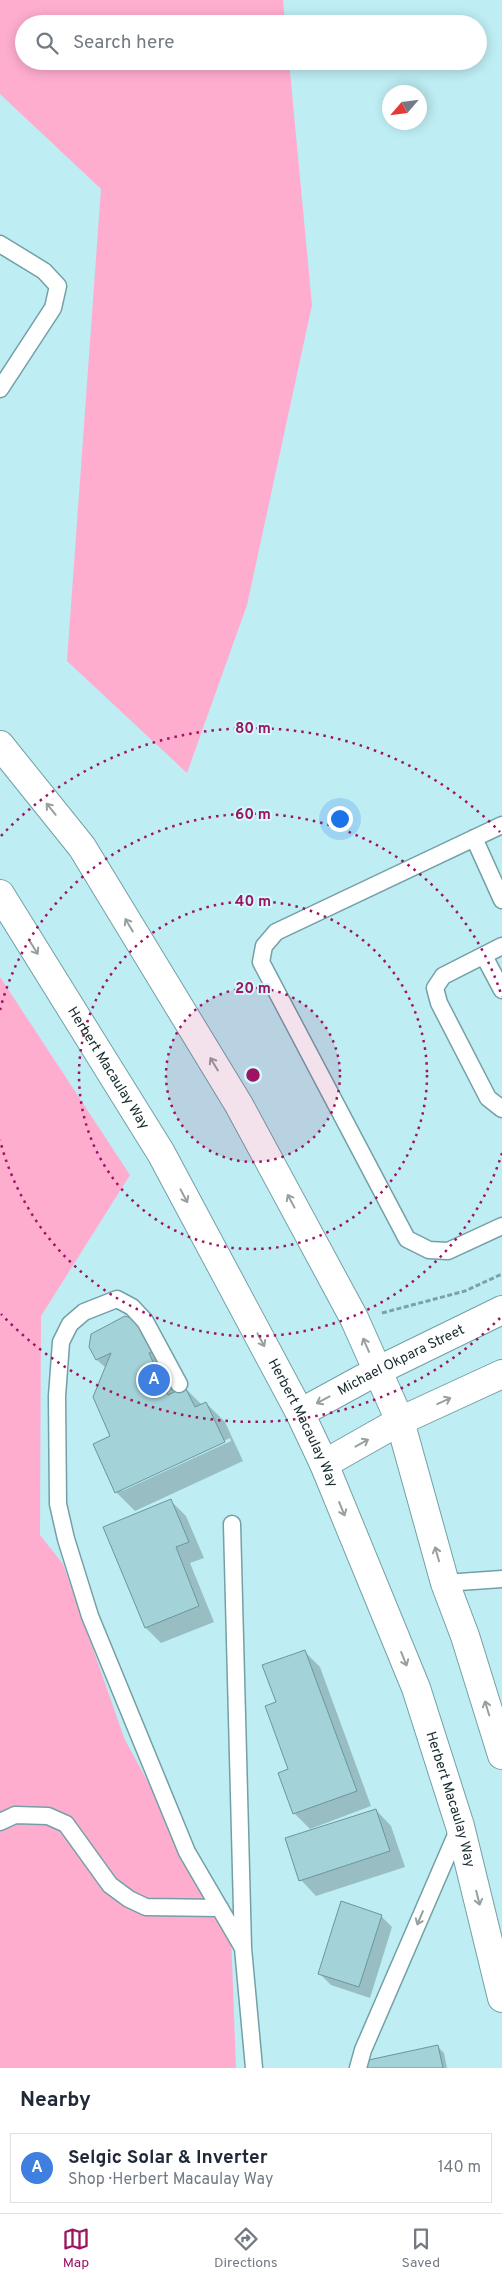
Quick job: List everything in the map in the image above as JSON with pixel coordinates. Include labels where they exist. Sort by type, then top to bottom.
[{"type":"main road","points":[[0,746],[82,847],[239,1105],[354,1318],[400,1421],[445,1583],[465,1636],[502,1755]]},
{"type":"main road","name":"Herbert Macaulay Way","points":[[4,900],[161,1154],[300,1413],[324,1464],[416,1688],[460,1826],[502,1998]]},
{"type":"main road","name":"Michael Okpara Street","points":[[300,1413],[377,1372],[502,1310]]},
{"type":"main road","points":[[324,1464],[400,1421],[502,1374]]},
{"type":"lane","points":[[0,244],[44,271],[58,286],[53,308],[0,389]]},
{"type":"lane","points":[[502,824],[276,932],[264,946],[261,962],[407,1239],[428,1250],[448,1251],[502,1226]]},
{"type":"lane","points":[[474,838],[502,900]]},
{"type":"lane","points":[[502,946],[443,976],[435,988],[439,1003],[488,1098],[502,1109]]},
{"type":"lane","points":[[484,956],[502,990]]},
{"type":"lane","points":[[179,1384],[145,1321],[132,1306],[117,1300],[84,1312],[70,1324],[62,1342],[57,1396],[58,1504],[66,1539],[90,1616],[187,1852],[243,1948]]},
{"type":"lane","points":[[232,1524],[243,1948],[254,2068]]},
{"type":"lane","points":[[445,1583],[502,1579]]},
{"type":"lane","points":[[0,1822],[15,1815],[48,1816],[66,1824],[110,1885],[129,1899],[146,1907],[220,1908]]},
{"type":"lane","points":[[358,2068],[362,2050],[460,1826]]},
{"type":"path","points":[[354,1318],[403,1308],[465,1291],[502,1274]]},
{"type":"shaded area","points":[[0,0],[283,0],[284,15],[15,15],[15,70],[290,70],[312,305],[247,605],[187,773],[67,661],[101,189],[0,94]]},
{"type":"shaded area","points":[[0,977],[130,1175],[41,1316],[40,1535],[63,1564],[125,1740],[231,1934],[236,2068],[0,2068]]},
{"type":"building","points":[[125,1316],[143,1322],[155,1350],[149,1353],[168,1395],[185,1387],[195,1407],[206,1402],[225,1442],[115,1493],[93,1444],[110,1436],[93,1397],[111,1353],[96,1360],[89,1347],[91,1334]]},
{"type":"building","points":[[171,1499],[189,1542],[176,1547],[199,1606],[145,1628],[103,1527]]},
{"type":"building","points":[[305,1650],[357,1791],[293,1814],[278,1773],[288,1769],[265,1706],[276,1702],[262,1665]]},
{"type":"building","points":[[376,1809],[390,1851],[299,1881],[285,1838]]},
{"type":"building","points":[[341,1901],[382,1915],[359,1987],[318,1974]]},
{"type":"building","points":[[438,2045],[443,2068],[350,2068],[350,2064]]},
{"type":"place","name":"Selgic Solar & Inverter","points":[[154,1380]]}]
